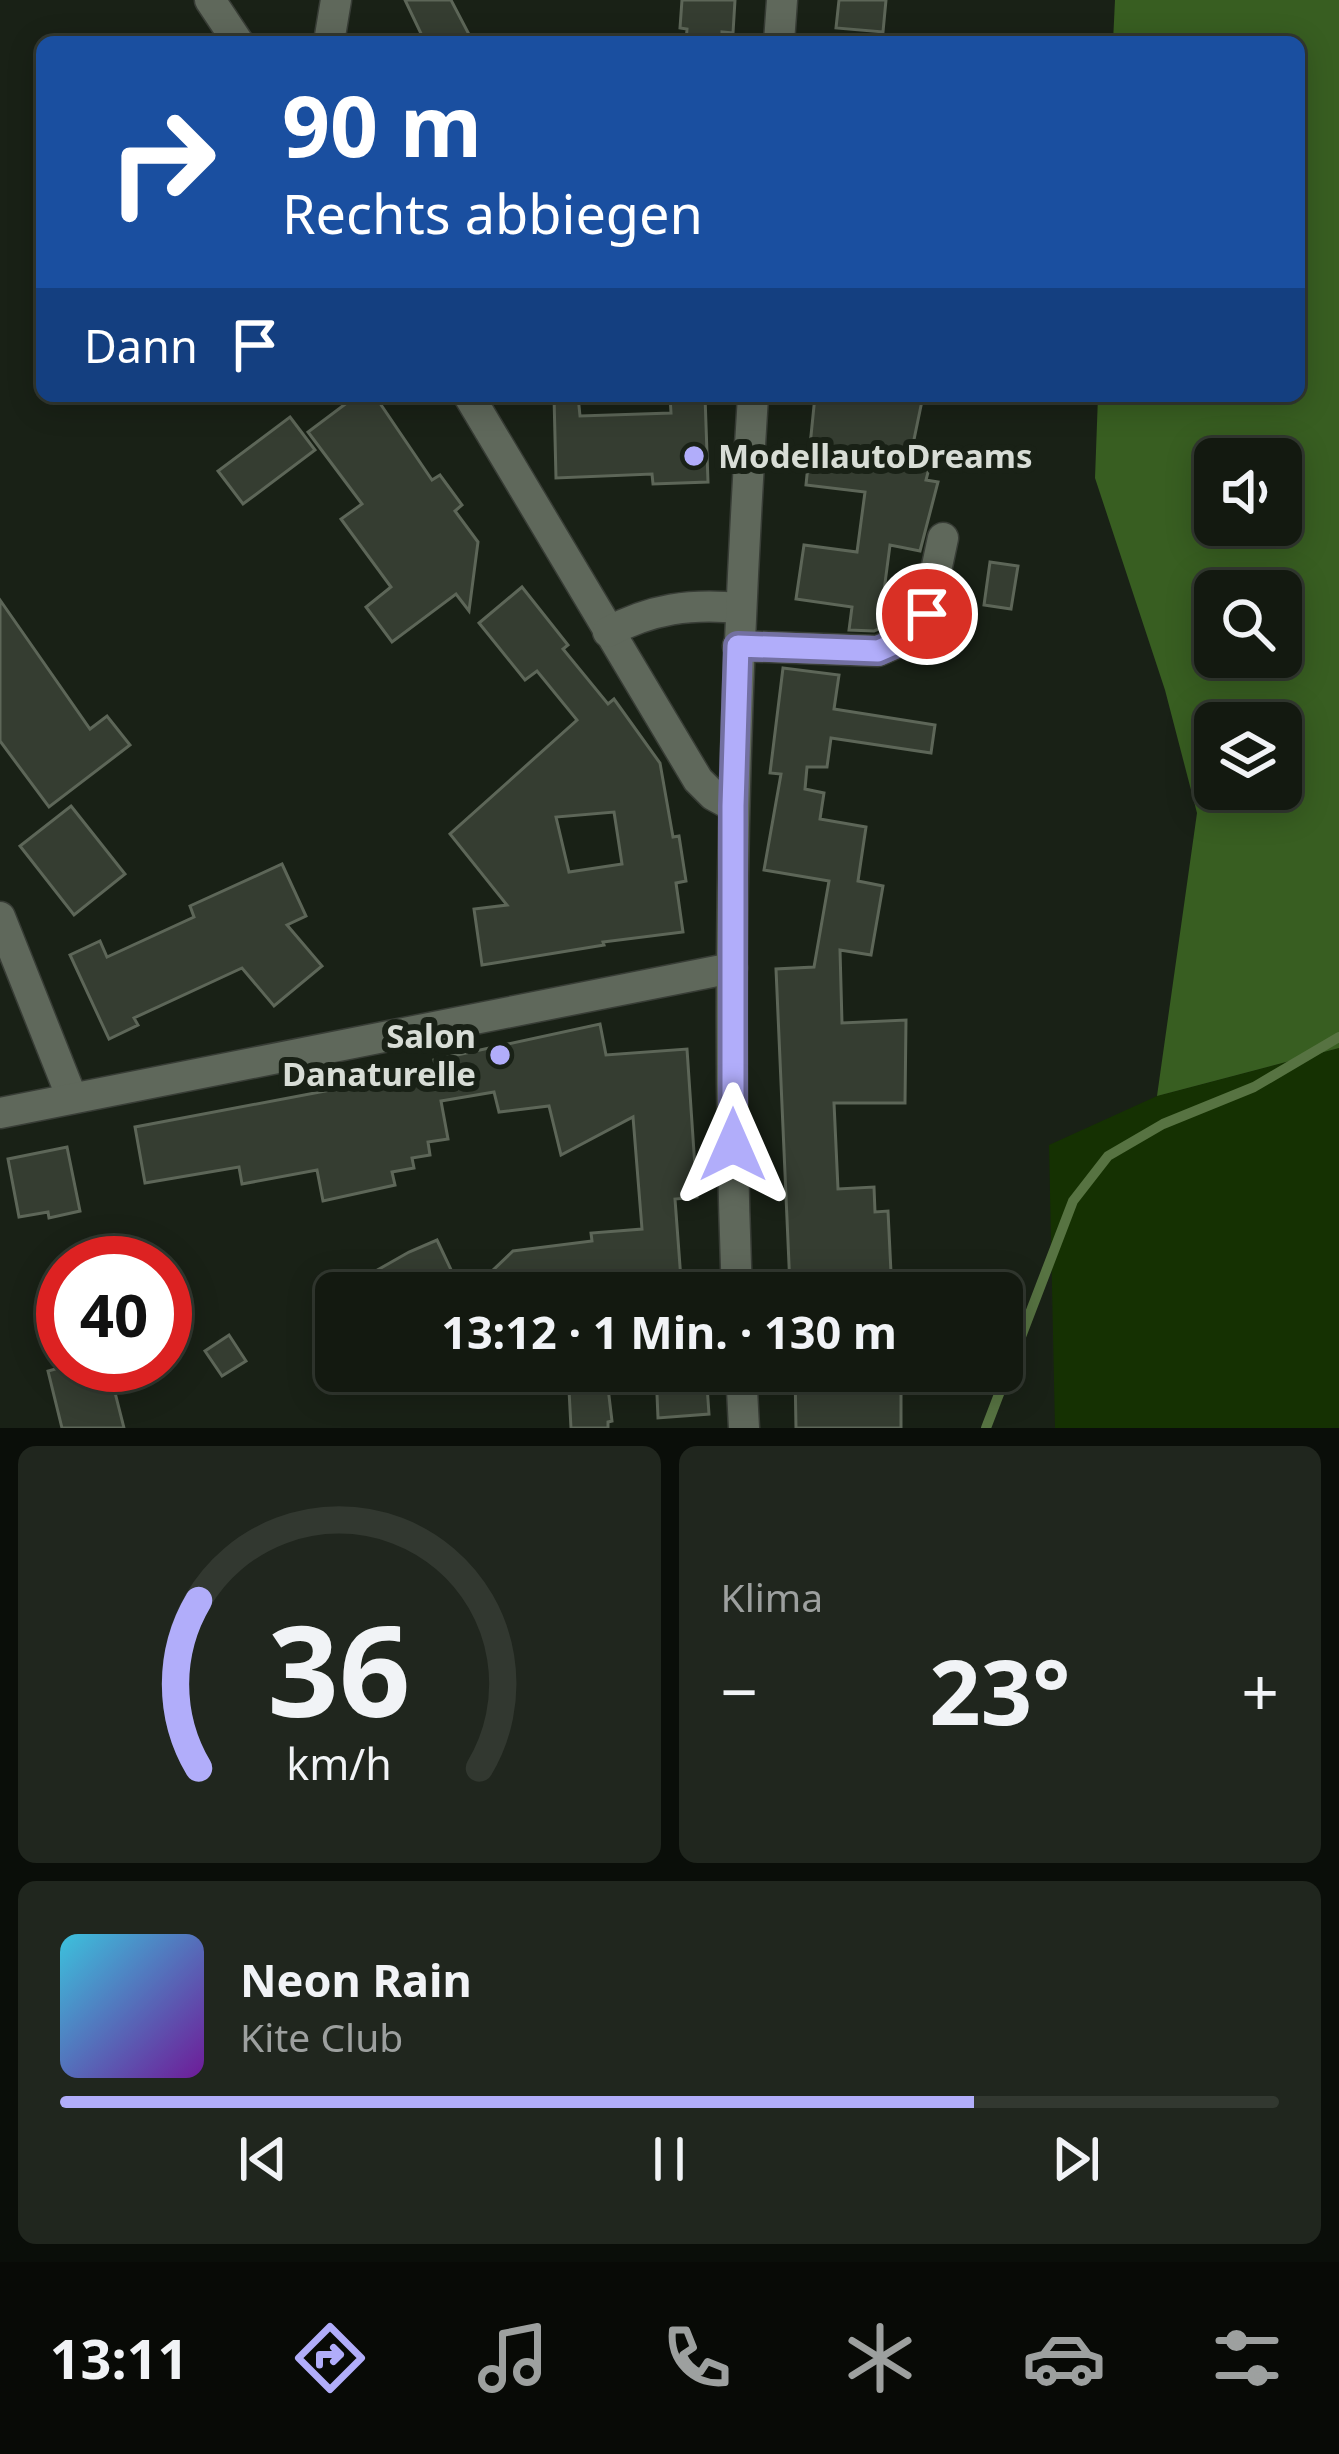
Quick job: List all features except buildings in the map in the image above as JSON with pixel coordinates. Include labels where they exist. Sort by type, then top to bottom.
[{"type":"street","points":[[210,0],[234,36]]},
{"type":"street","points":[[330,36],[336,0]]},
{"type":"street","points":[[779,36],[782,0]]},
{"type":"street","points":[[474,402],[698,780],[733,806]]},
{"type":"street","points":[[737,1272],[733,806],[753,402]]},
{"type":"street","points":[[738,646],[878,651],[910,637],[927,614],[943,538]]},
{"type":"street","points":[[608,632],[640,615],[681,606],[740,608]]},
{"type":"street","points":[[0,917],[72,1099]]},
{"type":"street","points":[[0,1113],[732,968]]},
{"type":"street","points":[[742,1392],[744,1428]]},
{"type":"green space","points":[[1115,0],[1339,0],[1339,1048],[1157,1096],[1196,810],[1302,810],[1302,702],[1194,702],[1194,801],[1165,690],[1095,478],[1098,402],[1305,402],[1305,36],[1113,36]]},
{"type":"green space","points":[[1339,1048],[1339,1428],[1055,1428],[1049,1145],[1157,1096]]},
{"type":"waterway","points":[[986,1428],[1073,1201],[1108,1156],[1163,1124],[1254,1087],[1339,1037]]},
{"type":"place","name":"ModellautoDreams","points":[[694,456]]},
{"type":"place","name":"Salon Danaturelle","points":[[500,1055]]},
{"type":"route","points":[[733,1145],[738,646],[878,651],[910,637],[927,614]]}]
